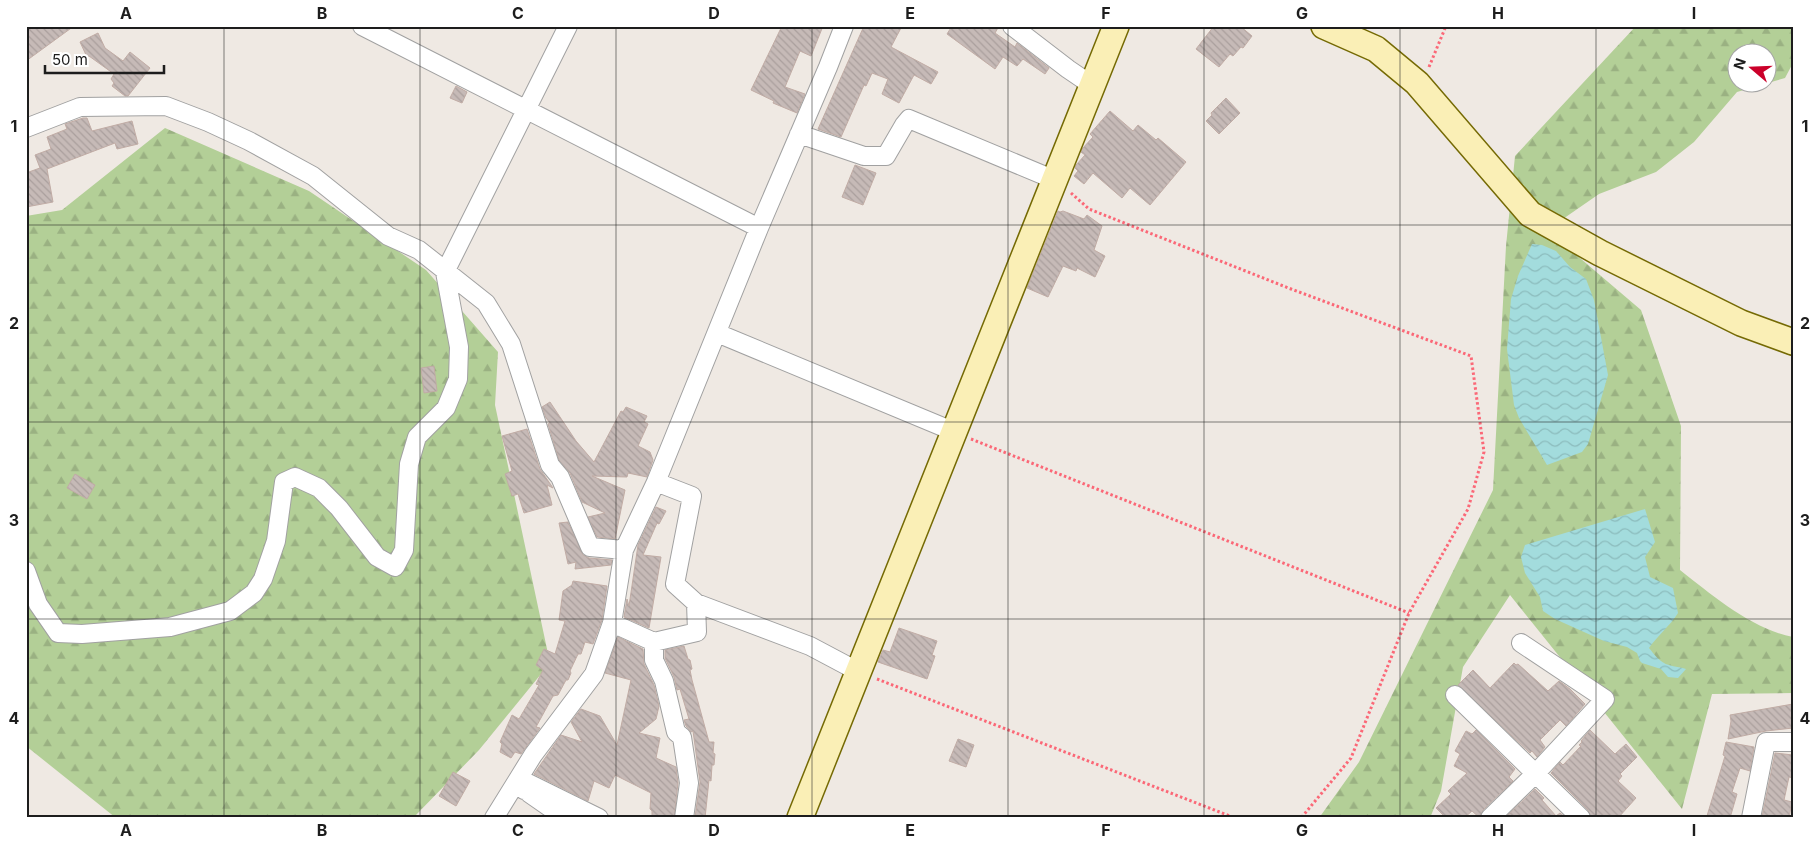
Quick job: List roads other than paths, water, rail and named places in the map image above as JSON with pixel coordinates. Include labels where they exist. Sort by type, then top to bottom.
[{"type":"street","points":[[362,26],[759,228]]},
{"type":"street","points":[[26,571],[38,604],[58,633],[82,634],[170,627],[230,611],[254,593],[263,579],[276,541],[284,482],[295,478],[319,488],[339,508],[377,557],[395,567],[404,550],[409,464],[417,437],[446,408],[458,379],[459,347],[445,272],[568,26]]},
{"type":"street","points":[[520,788],[533,755],[594,674],[612,623],[624,550],[656,482],[759,228],[844,26]]},
{"type":"street","points":[[1012,26],[1093,86]]},
{"type":"street","points":[[800,818],[1116,26]]},
{"type":"street","points":[[1324,26],[1376,49],[1417,83],[1530,214],[1600,253],[1741,323],[1793,342]]},
{"type":"street","points":[[26,128],[80,107],[166,106],[208,122],[248,141],[313,176],[388,236],[418,250],[486,303],[511,344],[550,465],[560,477],[590,547],[624,550]]},
{"type":"street","points":[[799,134],[864,156],[886,156],[909,119],[1055,180]]},
{"type":"street","points":[[717,333],[954,432]]},
{"type":"street","points":[[656,482],[692,496],[675,584],[696,603],[810,646],[859,672]]},
{"type":"street","points":[[612,623],[654,642],[697,632],[696,603]]},
{"type":"street","points":[[654,642],[654,660],[664,680],[676,732],[682,737],[689,783],[684,818]]},
{"type":"street","points":[[1490,818],[1536,773],[1605,699],[1521,642]]},
{"type":"street","points":[[1455,695],[1581,818]]},
{"type":"street","points":[[1750,818],[1766,742],[1793,742]]},
{"type":"street","points":[[494,818],[520,788],[528,783],[599,818]]},
{"type":"street","points":[[520,788],[565,818]]},
{"type":"water","points":[[1532,244],[1542,245],[1556,251],[1570,267],[1586,279],[1594,300],[1608,375],[1588,444],[1582,452],[1547,465],[1519,418],[1514,405],[1507,349],[1511,299],[1518,276]]},
{"type":"water","points":[[1645,509],[1655,542],[1645,557],[1650,577],[1673,588],[1678,613],[1649,648],[1666,664],[1686,669],[1678,678],[1668,677],[1661,669],[1642,663],[1637,653],[1627,647],[1604,641],[1555,619],[1543,611],[1540,597],[1525,573],[1521,557],[1525,545]]}]
